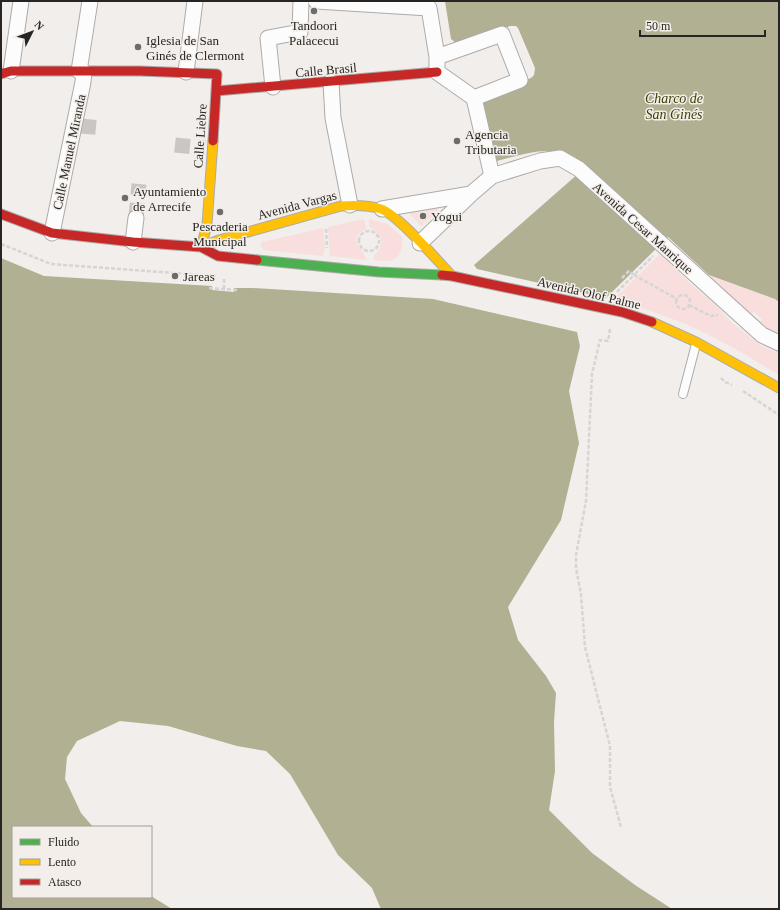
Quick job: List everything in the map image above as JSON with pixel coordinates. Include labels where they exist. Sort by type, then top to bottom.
[{"type":"street","points":[[21,1],[8,38],[6,73],[81,71],[186,72],[195,1]]},
{"type":"street","name":"Calle Manuel Miranda","points":[[52,233],[78,125],[84,82],[81,71],[90,1]]},
{"type":"street","points":[[273,87],[268,38],[300,32],[301,1]]},
{"type":"street","points":[[316,1],[429,8],[437,57],[437,72],[474,98],[492,176],[416,245],[452,276]]},
{"type":"street","points":[[437,57],[502,34],[520,80],[474,98]]},
{"type":"street","name":"Calle Liebre","points":[[186,72],[217,74],[208,149],[207,225],[201,247]]},
{"type":"street","name":"Calle Brasil","points":[[216,91],[437,72]]},
{"type":"street","points":[[331,82],[333,118],[350,206]]},
{"type":"street","name":"Avenida Cesar Manrique","points":[[492,176],[540,161],[560,158],[578,169],[762,335],[779,343]]},
{"type":"street","points":[[382,209],[471,194]]},
{"type":"street","name":"Avenida Vargas","points":[[201,247],[219,240],[341,206],[360,205],[382,209],[396,218],[406,228],[416,245]]},
{"type":"street","name":"Avenida Vargas","points":[[1,214],[52,233],[133,242],[201,247],[218,256],[379,272]]},
{"type":"street","points":[[133,242],[136,218]]},
{"type":"street","points":[[238,235],[234,243],[234,251],[240,258]]},
{"type":"street","points":[[379,272],[401,268],[405,264]]},
{"type":"street","name":"Avenida Olof Palme","points":[[379,272],[452,276],[615,311],[658,324],[732,361],[779,388]]},
{"type":"lane","points":[[683,394],[696,342]]},
{"type":"path","points":[[325,226],[327,253]]},
{"type":"path","points":[[368,231],[376,234],[379,239],[377,247],[369,252],[365,251],[359,244],[360,236],[368,231]]},
{"type":"path","points":[[617,291],[663,246]]},
{"type":"path","points":[[622,278],[630,271],[634,275],[677,299]]},
{"type":"path","points":[[224,277],[224,289]]},
{"type":"path","points":[[209,288],[237,290]]},
{"type":"path","points":[[677,299],[681,296],[685,296],[690,300],[689,305]]},
{"type":"path","points":[[677,299],[677,305],[680,308],[686,308],[689,305]]},
{"type":"path","points":[[689,305],[711,316],[717,316]]},
{"type":"path","points":[[610,329],[608,341],[600,340],[592,374],[586,500],[576,555],[576,568],[581,594],[585,647],[610,746],[610,787],[621,827]]},
{"type":"shaded area","points":[[436,207],[438,210],[437,212],[421,226],[410,214],[412,211]]},
{"type":"shaded area","points":[[364,219],[366,229],[357,236],[357,240],[367,260],[330,256],[328,227]]},
{"type":"shaded area","points":[[369,219],[388,224],[402,237],[401,251],[396,258],[386,261],[373,260],[381,245],[381,242],[379,236],[369,226]]},
{"type":"shaded area","points":[[323,228],[325,247],[323,256],[264,250],[260,245],[262,242]]},
{"type":"shaded area","points":[[660,254],[692,285],[715,304],[730,321],[756,342],[779,353],[779,375],[691,326],[619,301],[616,297]]},
{"type":"shaded area","points":[[709,275],[775,299],[779,302],[779,335],[759,323],[762,320],[754,312],[750,315]]},
{"type":"water","name":"Charco de San Ginés","points":[[445,1],[779,1],[779,302],[775,299],[709,275],[668,237],[606,298],[477,269],[474,265],[587,166],[576,158],[565,153],[553,151],[530,153],[493,162],[480,98],[531,78],[534,75],[535,68],[516,26],[510,26],[460,46],[451,39]]},
{"type":"water","points":[[1,258],[44,276],[212,286],[212,290],[234,292],[234,288],[252,288],[433,299],[577,332],[580,346],[569,391],[579,443],[561,520],[508,607],[518,640],[546,676],[556,693],[554,722],[555,771],[549,810],[592,853],[635,885],[672,909],[381,909],[372,888],[338,855],[290,774],[266,751],[237,746],[168,726],[120,721],[77,741],[67,757],[65,779],[81,813],[92,826],[12,826],[12,898],[152,898],[152,897],[172,909],[1,909]]},
{"type":"tunnel","points":[[81,126],[103,128]]},
{"type":"tunnel","points":[[175,145],[205,148]]},
{"type":"tunnel","points":[[136,218],[139,184]]},
{"type":"traffic: fast","points":[[257,260],[379,272],[442,275]]},
{"type":"traffic: slow","points":[[201,247],[207,225],[213,141]]},
{"type":"traffic: slow","points":[[201,247],[219,240],[341,206],[366,206],[381,209],[397,219],[452,276]]},
{"type":"traffic: slow","points":[[652,322],[696,342],[779,388]]},
{"type":"traffic: jam","points":[[1,74],[11,71],[140,71],[217,74],[213,141]]},
{"type":"traffic: jam","points":[[216,91],[437,72]]},
{"type":"traffic: jam","points":[[1,214],[52,233],[133,242],[201,247],[218,256],[257,260]]},
{"type":"traffic: jam","points":[[442,275],[622,312],[652,322]]},
{"type":"place","name":"Tandoori Palacecui","points":[[314,11]]},
{"type":"place","name":"Iglesia de San Ginés de Clermont","points":[[138,47]]},
{"type":"place","name":"Agencia Tributaria","points":[[457,141]]},
{"type":"place","name":"Ayuntamiento de Arrecife","points":[[125,198]]},
{"type":"place","name":"Pescaderia Municipal","points":[[220,212]]},
{"type":"place","name":"Yogui","points":[[423,216]]},
{"type":"place","name":"Jareas","points":[[175,276]]}]
